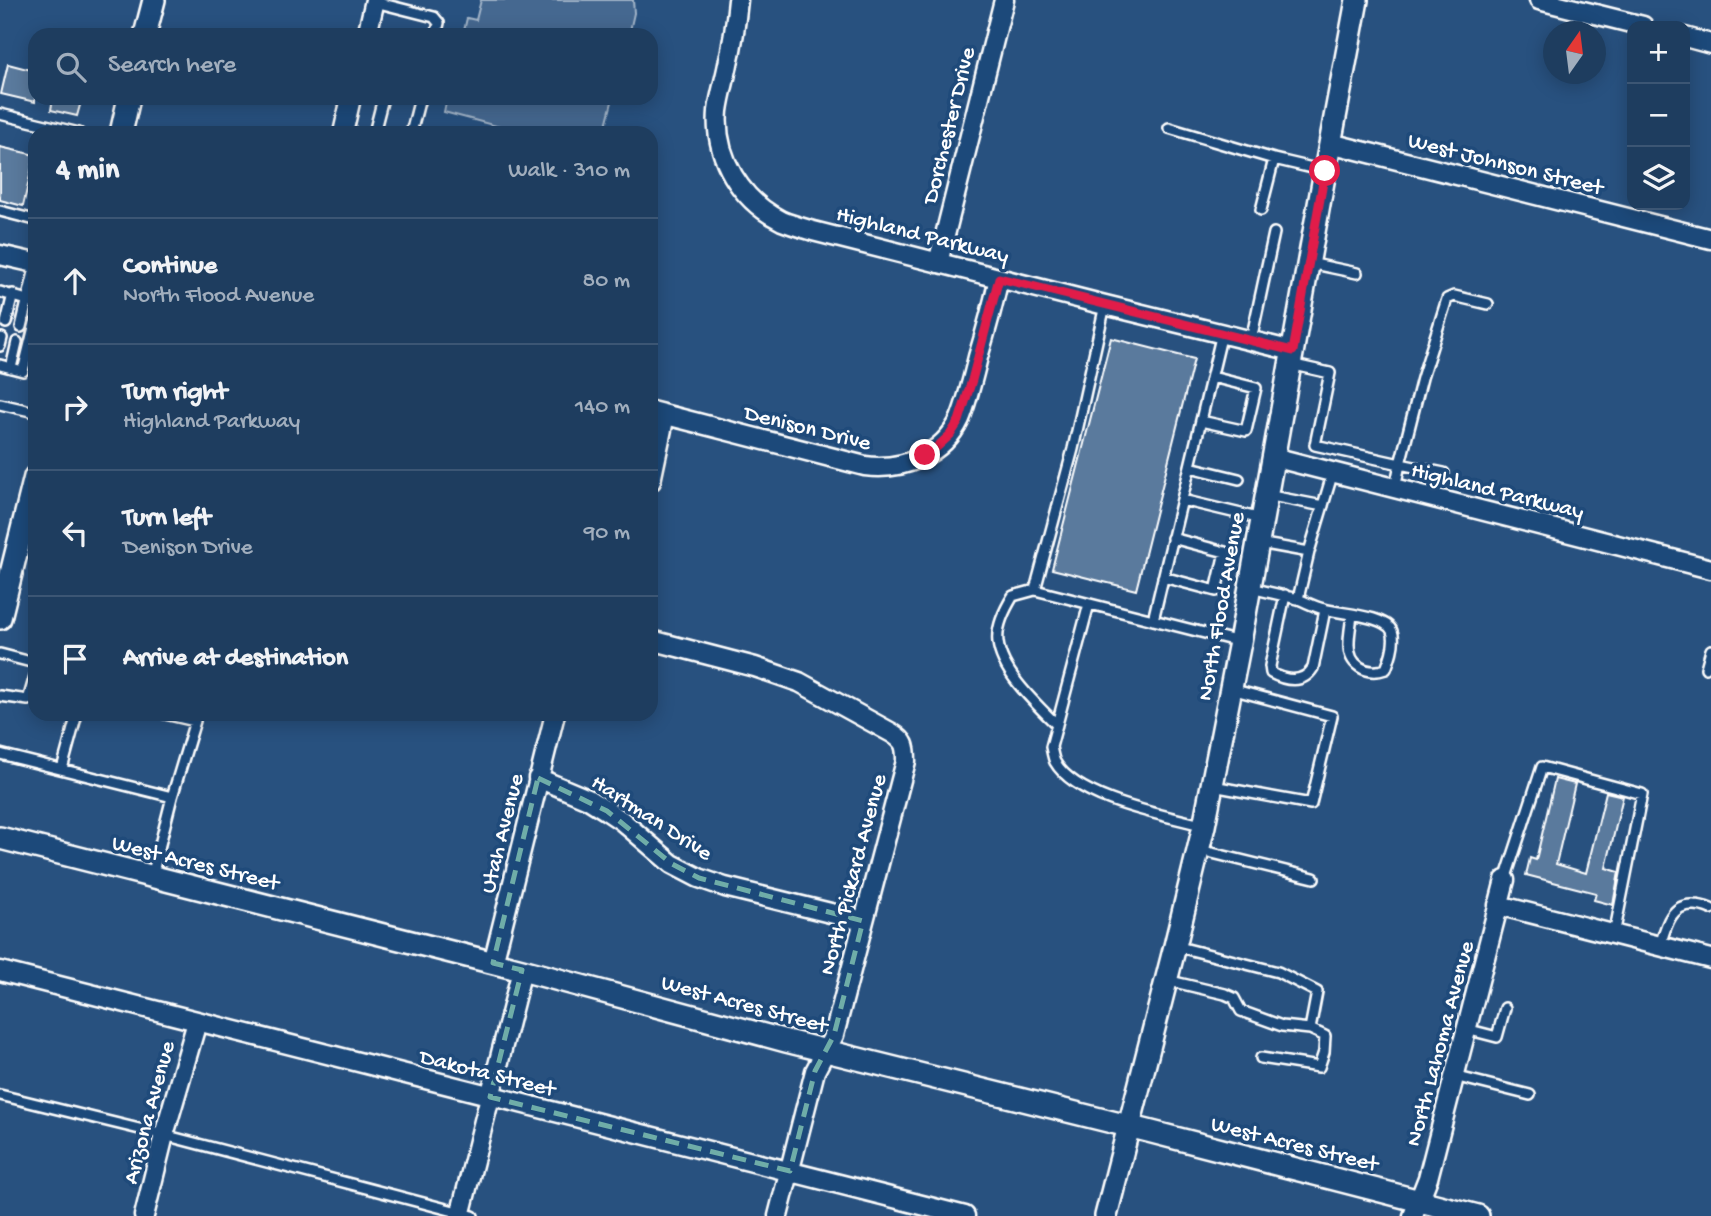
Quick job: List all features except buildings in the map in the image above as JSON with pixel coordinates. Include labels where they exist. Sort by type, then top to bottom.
[{"type":"street","points":[[147,28],[154,0]]},
{"type":"street","name":"Highland Parkway","points":[[738,0],[729,62],[720,99],[718,125],[723,154],[735,180],[756,204],[783,221],[813,231],[1251,340],[1292,358]]},
{"type":"street","name":"Dorchester Drive","points":[[938,263],[1004,0]]},
{"type":"street","name":"North Flood Avenue","points":[[1106,1216],[1204,826],[1357,0]]},
{"type":"street","points":[[1539,0],[1627,22]]},
{"type":"street","points":[[369,28],[375,1]]},
{"type":"street","points":[[1690,38],[1711,44]]},
{"type":"street","points":[[123,126],[127,105]]},
{"type":"street","points":[[345,126],[349,105]]},
{"type":"street","name":"West Johnson Street","points":[[1330,143],[1711,239]]},
{"type":"street","points":[[0,255],[28,263]]},
{"type":"street","name":"Denison Drive","points":[[658,413],[865,466],[896,467],[910,463],[937,447],[950,435],[959,421],[999,278]]},
{"type":"street","name":"Highland Parkway","points":[[1273,457],[1711,569]]},
{"type":"street","points":[[0,618],[28,508]]},
{"type":"street","name":"North Pickard Avenue","points":[[658,642],[755,667],[799,682],[901,738],[905,745],[906,761],[834,1034],[816,1071],[778,1216]]},
{"type":"street","name":"Utah Avenue","points":[[493,963],[553,721]]},
{"type":"street","name":"Hartman Drive","points":[[538,778],[588,799],[622,821],[672,864],[699,878],[725,887],[863,921]]},
{"type":"street","name":"West Acres Street","points":[[0,838],[1130,1127],[1416,1208],[1478,1216]]},
{"type":"street","name":"North Lahoma Avenue","points":[[1416,1208],[1428,1178],[1505,880]]},
{"type":"street","points":[[1498,905],[1711,959]]},
{"type":"street","name":"Dakota Street","points":[[0,971],[965,1216]]},
{"type":"street","points":[[464,1215],[522,971]]},
{"type":"street","name":"Arizona Avenue","points":[[144,1216],[197,1022]]},
{"type":"lane","points":[[375,1],[434,18],[439,23],[438,28]]},
{"type":"lane","points":[[376,126],[381,105]]},
{"type":"lane","points":[[413,126],[418,105]]},
{"type":"lane","points":[[0,114],[50,126]]},
{"type":"lane","points":[[1169,128],[1325,171]]},
{"type":"lane","points":[[1261,210],[1274,159]]},
{"type":"lane","points":[[0,211],[28,218]]},
{"type":"lane","points":[[1251,340],[1273,233]]},
{"type":"lane","points":[[1308,263],[1357,273]]},
{"type":"lane","points":[[0,292],[28,301]]},
{"type":"lane","points":[[6,323],[13,295]]},
{"type":"lane","points":[[1395,488],[1422,377],[1447,299],[1454,296],[1488,304]]},
{"type":"lane","points":[[1035,590],[1073,449],[1105,305]]},
{"type":"lane","points":[[21,327],[28,310]]},
{"type":"lane","points":[[1153,620],[1222,333]]},
{"type":"lane","points":[[11,368],[17,342]]},
{"type":"lane","points":[[1292,358],[1330,373],[1315,445],[1444,473]]},
{"type":"lane","points":[[0,365],[23,371],[28,365]]},
{"type":"lane","points":[[1201,421],[1246,431],[1256,388],[1212,377]]},
{"type":"lane","points":[[0,404],[28,410]]},
{"type":"lane","points":[[1190,467],[1239,479]]},
{"type":"lane","points":[[1298,598],[1333,472]]},
{"type":"lane","points":[[1266,495],[1323,506]]},
{"type":"lane","points":[[1182,500],[1262,519]]},
{"type":"lane","points":[[1163,577],[1216,591],[1225,552],[1172,538]]},
{"type":"lane","points":[[1258,543],[1309,552]]},
{"type":"lane","points":[[1250,588],[1298,598],[1325,610],[1352,615],[1383,621],[1391,629],[1393,637],[1386,669],[1378,672],[1363,670],[1353,661],[1349,646],[1352,615]]},
{"type":"lane","points":[[1057,725],[1031,698],[1004,663],[997,640],[1003,612],[1013,596],[1035,590],[1240,642]]},
{"type":"lane","points":[[1285,595],[1270,666],[1271,673],[1279,678],[1298,680],[1308,676],[1313,668],[1325,610]]},
{"type":"lane","points":[[1089,604],[1051,747],[1055,762],[1074,782],[1132,808],[1204,826]]},
{"type":"lane","points":[[1706,668],[1711,650]]},
{"type":"lane","points":[[0,654],[28,661]]},
{"type":"lane","points":[[1212,785],[1311,804],[1332,716],[1231,689]]},
{"type":"lane","points":[[0,696],[28,700]]},
{"type":"lane","points":[[62,769],[75,721]]},
{"type":"lane","points":[[152,876],[195,721]]},
{"type":"lane","points":[[0,754],[172,797]]},
{"type":"lane","points":[[1505,880],[1542,767],[1642,794],[1614,935]]},
{"type":"lane","points":[[1198,849],[1314,878]]},
{"type":"lane","points":[[1660,946],[1666,922],[1677,909],[1691,904],[1711,909]]},
{"type":"lane","points":[[1175,946],[1278,972],[1317,992],[1310,1029]]},
{"type":"lane","points":[[1166,980],[1225,994],[1234,998],[1241,1011],[1282,1026],[1310,1029],[1325,1036],[1319,1068],[1261,1058]]},
{"type":"lane","points":[[1466,1029],[1497,1037],[1505,1008]]},
{"type":"lane","points":[[1454,1076],[1530,1095]]},
{"type":"lane","points":[[0,1095],[164,1135],[464,1215]]},
{"type":"highlighted area","points":[[538,778],[607,811],[672,864],[699,878],[863,921],[834,1035],[815,1071],[790,1171],[490,1097],[522,970],[493,963]]},
{"type":"shaded area","points":[[481,0],[633,0],[634,13],[631,28],[465,28],[467,18],[476,20]]},
{"type":"shaded area","points":[[446,105],[611,105],[606,126],[497,126],[444,112]]},
{"type":"route","points":[[925,455],[950,435],[959,421],[999,278],[1293,351],[1325,171]]}]
